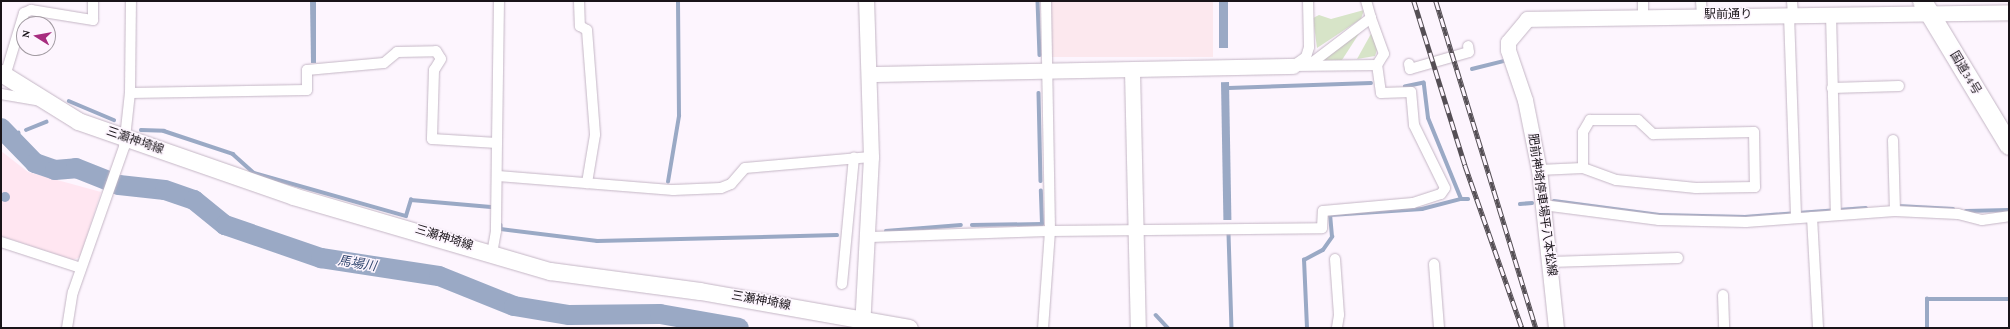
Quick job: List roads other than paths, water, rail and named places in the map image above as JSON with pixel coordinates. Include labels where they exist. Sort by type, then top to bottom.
[{"type":"highway","name":"国道34号","points":[[1925,7],[2009,144]]},
{"type":"main road","name":"三瀬神埼線","points":[[3,75],[40,100],[78,121],[293,196],[550,271],[700,291],[862,324],[910,328]]},
{"type":"street","points":[[3,75],[24,13],[30,10],[93,20],[93,1]]},
{"type":"street","points":[[67,328],[81,268],[117,166],[124,137],[130,93],[131,1]]},
{"type":"street","points":[[492,253],[496,231],[498,176],[499,1]]},
{"type":"street","points":[[579,1],[580,26],[587,30],[595,135],[587,183]]},
{"type":"street","points":[[862,324],[868,237],[871,157],[870,74],[866,1]]},
{"type":"street","points":[[1043,328],[1050,231],[1046,1]]},
{"type":"street","points":[[1293,66],[1306,57],[1309,47],[1308,1]]},
{"type":"street","points":[[868,237],[1050,231],[1322,228],[1323,211],[1414,203],[1441,194],[1445,188],[1414,125],[1411,92],[1381,93],[1377,65],[1384,54],[1366,1]]},
{"type":"street","name":"駅前通り","points":[[1527,19],[1643,8],[1791,10],[1831,14],[1925,7],[2009,12]]},
{"type":"street","points":[[1791,10],[1796,213]]},
{"type":"street","points":[[1831,14],[1836,210]]},
{"type":"street","points":[[1309,65],[1371,18]]},
{"type":"street","name":"肥前神埼停車場平八本松線","points":[[1527,19],[1508,42],[1508,50],[1526,100],[1539,170],[1556,328]]},
{"type":"street","points":[[1409,64],[1410,69],[1470,52],[1468,46]]},
{"type":"street","points":[[130,93],[307,90],[307,70],[384,63],[397,52],[436,51],[441,59],[434,70],[432,139],[497,143]]},
{"type":"street","points":[[870,74],[1132,71],[1309,65],[1377,65]]},
{"type":"street","points":[[1132,71],[1138,328]]},
{"type":"street","points":[[1832,88],[1899,86]]},
{"type":"street","points":[[1,94],[40,100]]},
{"type":"street","points":[[1539,170],[1583,168],[1616,180],[1696,188],[1755,187],[1754,132],[1653,134],[1638,120],[1590,120],[1583,132],[1583,168]]},
{"type":"street","points":[[1893,140],[1895,207]]},
{"type":"street","points":[[498,176],[673,190],[721,188],[731,184],[745,168],[871,157]]},
{"type":"street","points":[[842,284],[854,158]]},
{"type":"street","points":[[1543,205],[1659,220],[1746,222],[1796,213],[1812,217],[1836,210],[1895,207],[1958,214],[1982,220],[2009,216]]},
{"type":"street","points":[[1812,217],[1818,328]]},
{"type":"street","points":[[1,242],[81,268]]},
{"type":"street","points":[[1550,262],[1678,258]]},
{"type":"street","points":[[1335,259],[1339,315],[1336,328]]},
{"type":"street","points":[[1434,264],[1439,328]]},
{"type":"street","points":[[1723,295],[1724,328]]},
{"type":"water","points":[[310,1],[316,1],[316,63],[311,63]]},
{"type":"water","points":[[1219,1],[1228,1],[1228,48],[1219,48]]},
{"type":"water","points":[[1221,82],[1229,82],[1231,220],[1223,220]]},
{"type":"water","points":[[3,192],[7,192],[9,193],[9,201],[3,202],[0,199],[0,195]]},
{"type":"waterway","points":[[668,182],[679,116],[678,1]]},
{"type":"waterway","points":[[1038,1],[1040,55]]},
{"type":"waterway","points":[[1472,69],[1503,61]]},
{"type":"waterway","points":[[1229,88],[1371,83]]},
{"type":"waterway","points":[[1307,328],[1304,260],[1323,250],[1332,237],[1330,215],[1422,209],[1461,199],[1428,118],[1424,83],[1405,87]]},
{"type":"waterway","points":[[1039,93],[1041,181]]},
{"type":"waterway","points":[[69,101],[114,120]]},
{"type":"waterway","points":[[26,130],[46,122]]},
{"type":"waterway","name":"馬場川","points":[[1,128],[35,163],[55,170],[76,168],[119,185],[165,190],[194,200],[225,225],[321,258],[439,276],[514,306],[569,315],[660,314],[739,328]]},
{"type":"waterway","points":[[141,130],[164,131],[233,154],[254,173],[406,216],[411,200],[491,207]]},
{"type":"waterway","points":[[10,136],[18,133]]},
{"type":"waterway","points":[[972,225],[1042,224],[1041,191]]},
{"type":"waterway","points":[[1461,199],[1468,199]]},
{"type":"waterway","points":[[1554,201],[1659,215],[1745,217],[1866,208]]},
{"type":"waterway","points":[[1520,204],[1532,203]]},
{"type":"waterway","points":[[1898,206],[1953,209]]},
{"type":"waterway","points":[[1966,211],[2009,210]]},
{"type":"waterway","points":[[501,225],[501,229],[597,241],[837,235]]},
{"type":"waterway","points":[[886,231],[961,225]]},
{"type":"waterway","points":[[1229,234],[1232,328]]},
{"type":"waterway","points":[[1927,328],[1927,299],[2009,299]]},
{"type":"waterway","points":[[1156,315],[1168,328]]},
{"type":"railway","points":[[1414,1],[1465,165],[1522,328]]},
{"type":"railway","points":[[1436,1],[1536,328]]}]
